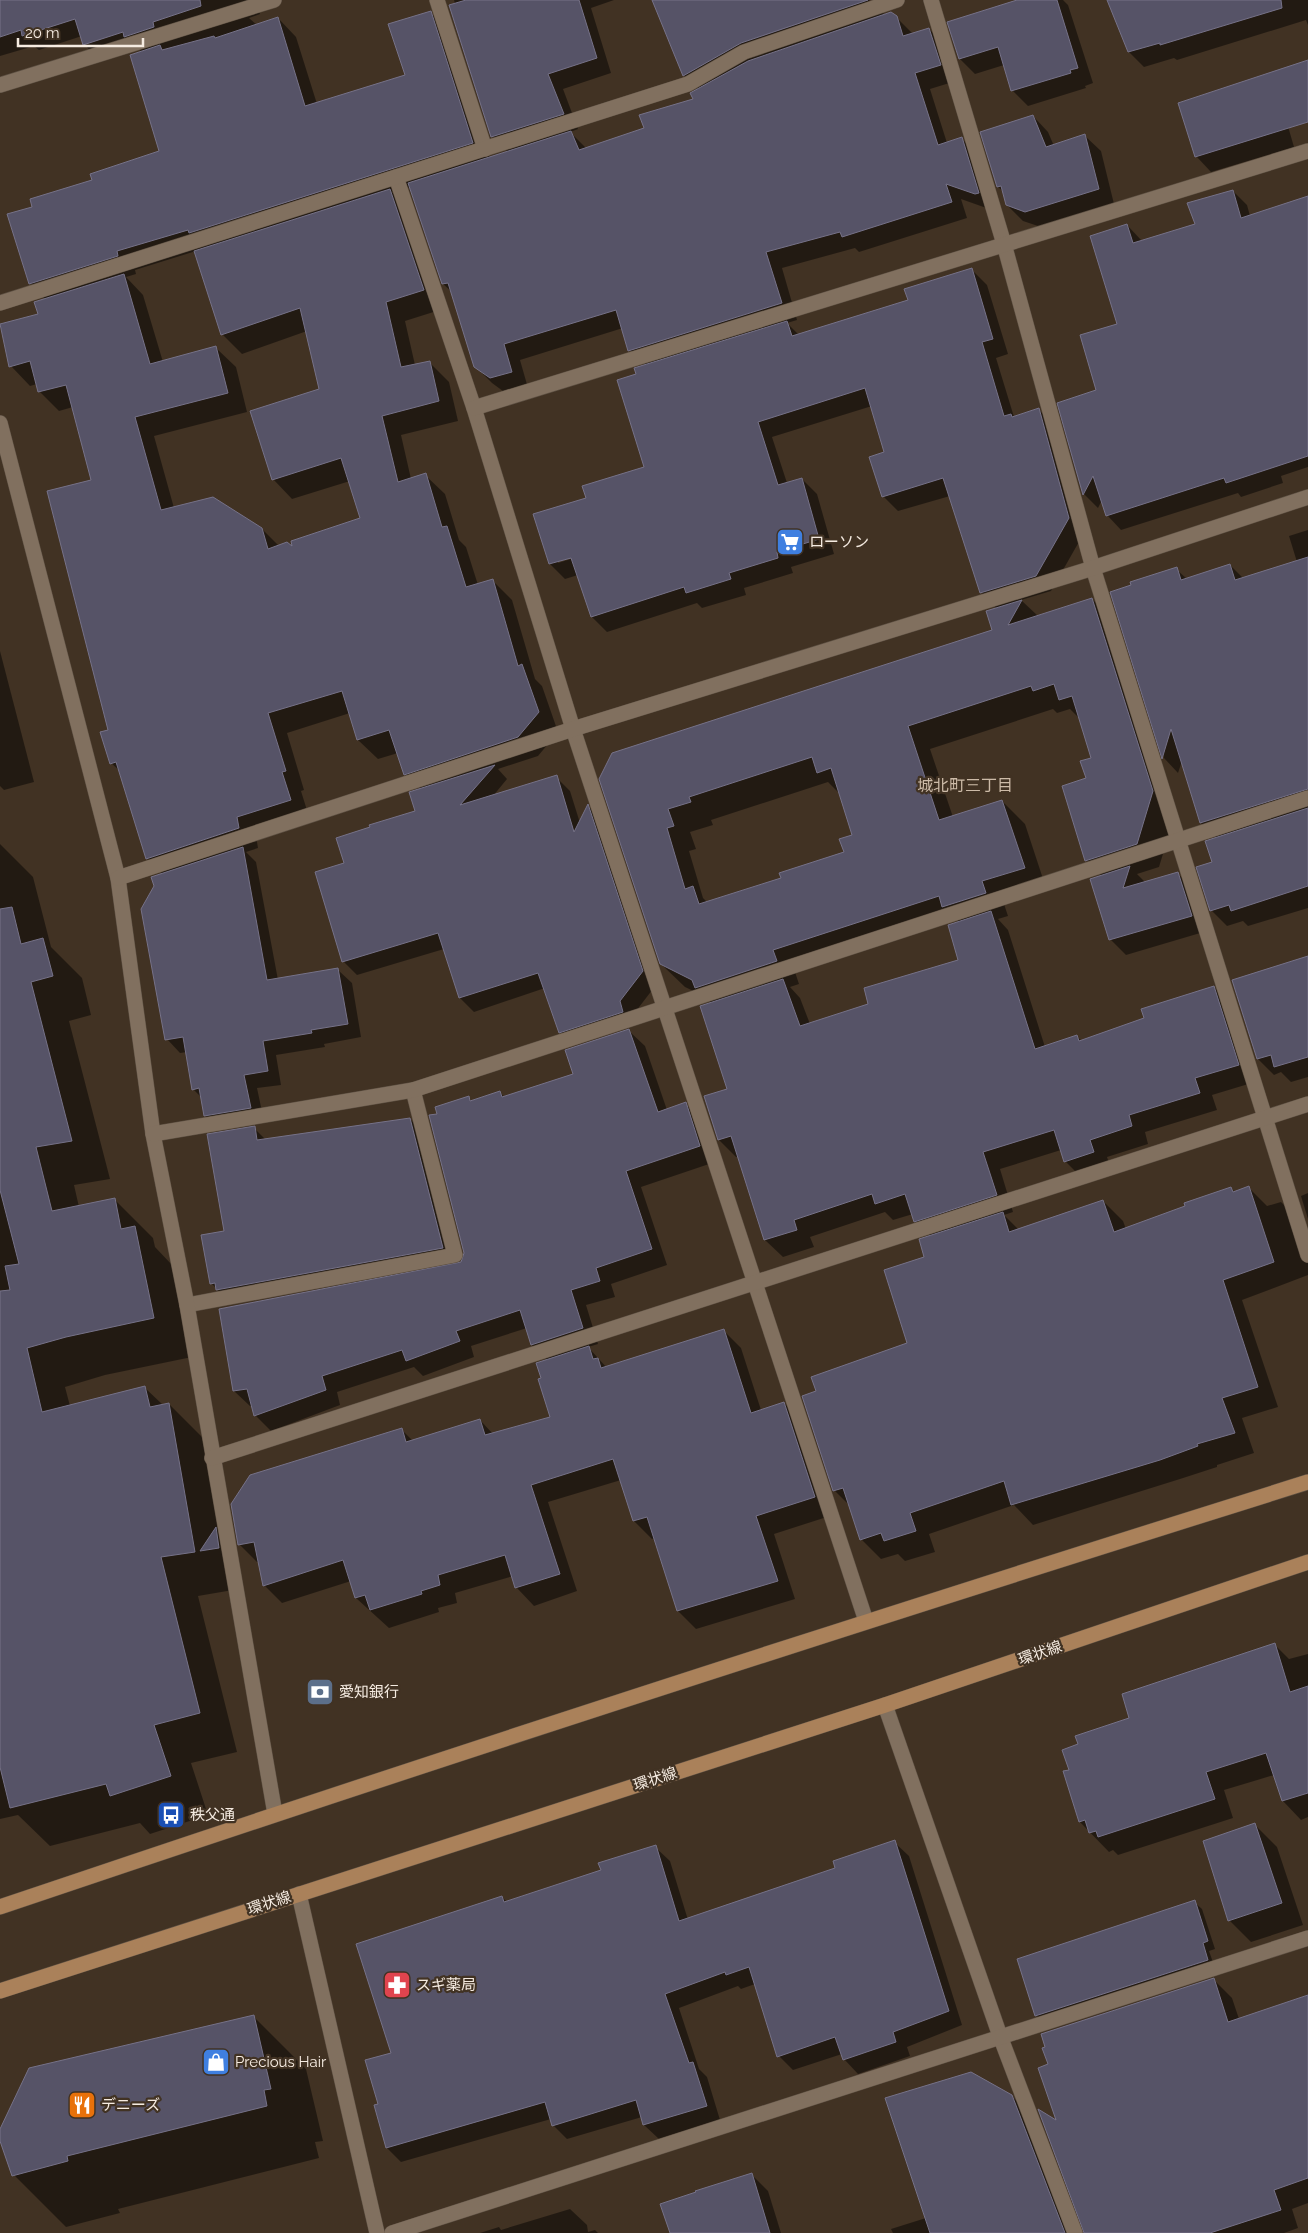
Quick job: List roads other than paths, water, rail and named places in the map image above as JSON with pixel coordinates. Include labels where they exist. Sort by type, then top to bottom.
[{"type":"main road","points":[[0,1907],[275,1814],[866,1621],[1308,1482]]},
{"type":"main road","name":"環状線","points":[[0,1991],[885,1705],[1308,1562]]},
{"type":"street","points":[[0,85],[274,0]]},
{"type":"street","points":[[437,0],[485,149]]},
{"type":"street","points":[[0,303],[688,84],[744,52],[897,0]]},
{"type":"street","points":[[931,0],[1004,244],[1093,568],[1308,1255]]},
{"type":"street","points":[[474,408],[1308,151]]},
{"type":"street","points":[[396,177],[474,408],[574,729],[866,1621]]},
{"type":"street","points":[[0,423],[118,878],[153,1134],[187,1306],[275,1814]]},
{"type":"street","points":[[118,878],[574,729],[1093,568],[1308,497]]},
{"type":"street","points":[[153,1134],[413,1090],[665,1006],[1308,798]]},
{"type":"street","points":[[187,1306],[455,1255],[413,1090]]},
{"type":"street","points":[[212,1458],[1308,1104]]},
{"type":"street","points":[[885,1705],[1000,2036],[1075,2233]]},
{"type":"street","points":[[299,1894],[377,2233]]},
{"type":"street","points":[[392,2233],[1308,1938]]},
{"type":"place","name":"ローソン","points":[[790,542]]},
{"type":"place","name":"愛知銀行","points":[[320,1692]]},
{"type":"place","name":"秩父通","points":[[171,1815]]},
{"type":"place","name":"スギ薬局","points":[[397,1985]]},
{"type":"place","name":"Precious Hair","points":[[216,2062]]},
{"type":"place","name":"デニーズ","points":[[82,2105]]},
{"type":"district","name":"城北町三丁目","points":[[965,785]]}]
